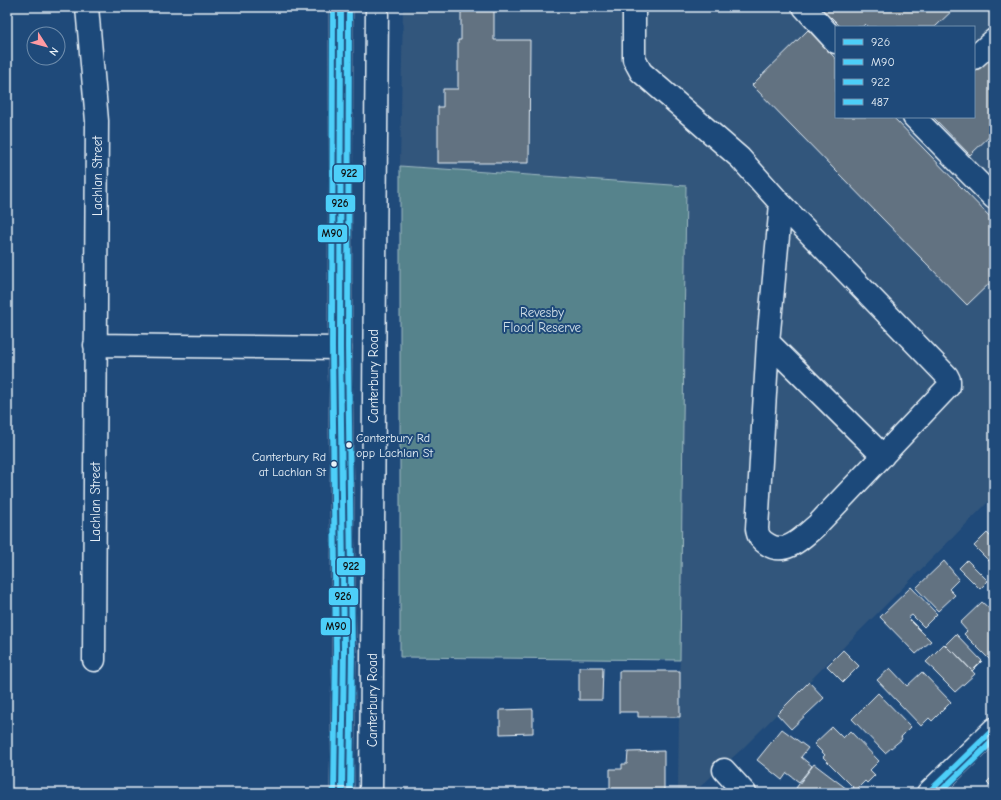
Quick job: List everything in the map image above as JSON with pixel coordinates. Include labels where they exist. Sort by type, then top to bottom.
[{"type":"main road","name":"Lachlan Street","points":[[87,7],[97,121],[94,660]]},
{"type":"main road","points":[[341,7],[340,348],[344,648],[342,793]]},
{"type":"main road","name":"Canterbury Road","points":[[371,793],[377,7]]},
{"type":"main road","points":[[634,7],[634,59],[641,72],[740,158],[781,204],[947,376],[949,380],[949,386],[816,526],[795,544],[781,549],[771,547],[762,540],[758,535],[757,519],[768,342],[781,204]]},
{"type":"main road","points":[[804,7],[835,41]]},
{"type":"main road","points":[[975,57],[994,40]]},
{"type":"main road","points":[[915,118],[994,198]]},
{"type":"main road","points":[[768,342],[883,456]]},
{"type":"main road","points":[[96,345],[340,348]]},
{"type":"main road","points":[[928,793],[994,729]]},
{"type":"main road","points":[[724,770],[745,793]]},
{"type":"shaded area","points":[[403,7],[994,7],[994,496],[742,749],[693,793],[678,793],[686,186],[400,166]]},
{"type":"green space","name":"Revesby Flood Reserve","points":[[400,166],[686,186],[680,660],[400,657]]},
{"type":"building","points":[[461,7],[494,7],[494,40],[530,40],[529,163],[438,163],[438,107],[443,107],[443,89],[458,89],[458,40],[461,40]]},
{"type":"building","points":[[816,7],[956,7],[936,26],[867,26],[865,24],[863,26],[840,26],[831,17],[828,20]]},
{"type":"building","points":[[808,30],[835,58],[835,118],[894,118],[994,221],[994,279],[967,305],[752,85]]},
{"type":"building","points":[[994,51],[994,132],[970,155],[934,118],[975,118],[975,70]]},
{"type":"building","points":[[987,533],[994,540],[994,566],[974,546]]},
{"type":"building","points":[[967,560],[988,581],[980,589],[959,568]]},
{"type":"building","points":[[944,561],[959,579],[949,589],[955,595],[938,611],[916,588]]},
{"type":"building","points":[[911,587],[937,614],[924,627],[912,615],[908,618],[931,641],[916,654],[880,617]]},
{"type":"building","points":[[982,602],[994,613],[994,657],[990,660],[964,634],[967,631],[960,623]]},
{"type":"building","points":[[956,634],[982,661],[972,671],[954,652],[953,653],[945,645]]},
{"type":"building","points":[[944,644],[953,653],[954,652],[975,674],[955,692],[926,662]]},
{"type":"building","points":[[843,650],[859,666],[843,682],[827,666]]},
{"type":"building","points":[[579,667],[603,667],[602,700],[579,700]]},
{"type":"building","points":[[890,668],[907,686],[922,672],[951,702],[932,721],[929,718],[921,726],[877,680]]},
{"type":"building","points":[[619,671],[680,671],[680,717],[638,717],[638,712],[619,712]]},
{"type":"building","points":[[809,682],[824,698],[791,729],[777,714]]},
{"type":"building","points":[[878,693],[911,727],[901,737],[902,739],[885,753],[852,719]]},
{"type":"building","points":[[533,709],[533,733],[500,734],[500,710]]},
{"type":"building","points":[[832,727],[843,738],[850,731],[879,761],[870,770],[875,775],[867,783],[865,781],[856,790],[823,757],[825,755],[814,744]]},
{"type":"building","points":[[782,729],[808,748],[801,757],[812,766],[799,782],[787,773],[782,780],[757,760]]},
{"type":"building","points":[[664,751],[664,793],[622,793],[622,791],[610,790],[610,769],[622,769],[622,764],[627,764],[628,752]]},
{"type":"building","points":[[814,764],[851,792],[802,793],[796,788]]},
{"type":"building","points":[[994,775],[994,789],[987,782]]},
{"type":"transit line","name":"M90","points":[[333,7],[332,348],[336,649],[334,793]]},
{"type":"transit line","name":"926","points":[[341,7],[340,348],[344,649],[342,793]]},
{"type":"transit line","name":"922","points":[[349,7],[348,348],[352,649],[350,793]]},
{"type":"transit line","name":"926","points":[[928,793],[994,729]]},
{"type":"transit line","name":"487","points":[[939,793],[994,740]]},
{"type":"place","name":"Canterbury Rd opp Lachlan St","points":[[349,445]]},
{"type":"place","name":"Canterbury Rd at Lachlan St","points":[[334,464]]}]
